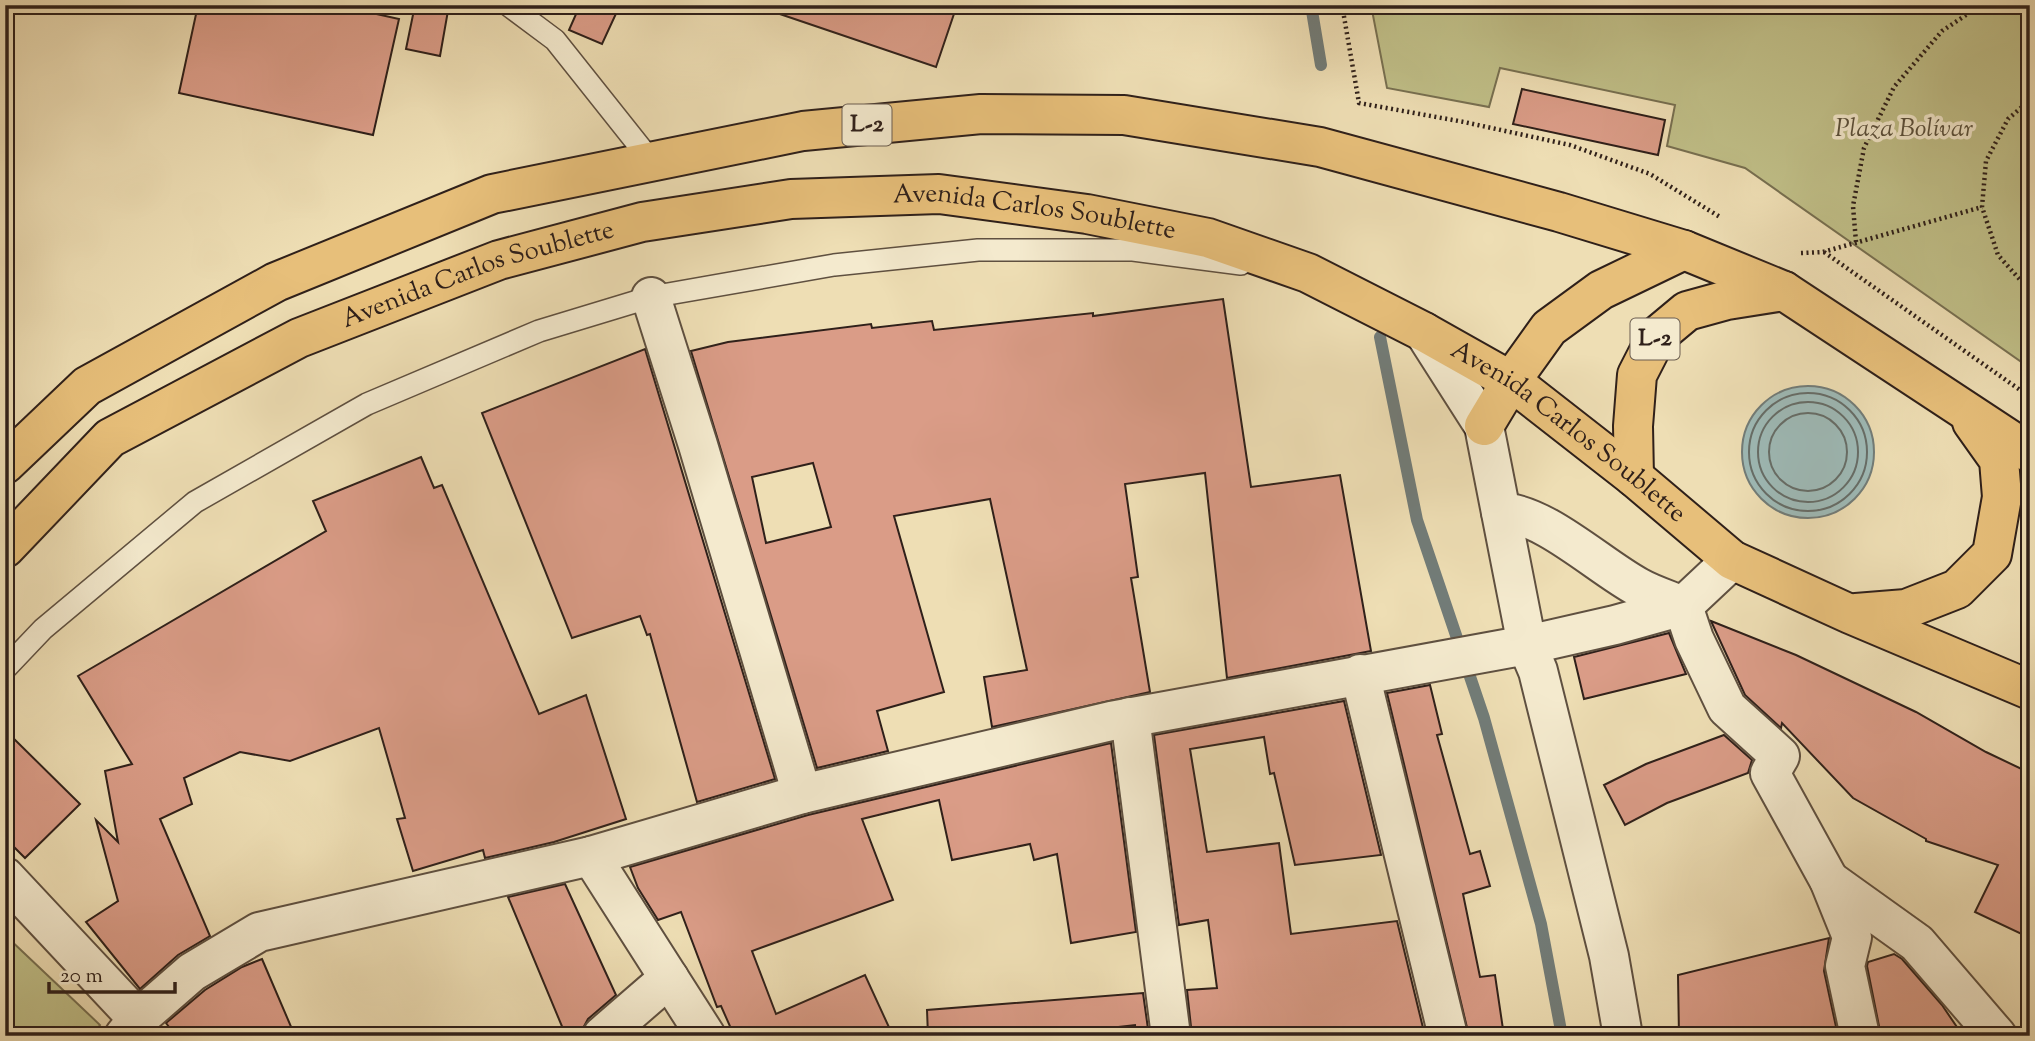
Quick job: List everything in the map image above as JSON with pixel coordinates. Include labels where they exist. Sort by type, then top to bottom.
[{"type":"main road","name":"L-2","points":[[5,464],[87,386],[276,282],[492,194],[803,131],[981,114],[1125,116],[1320,147],[1559,212],[1684,250],[1784,291],[2030,453]]},
{"type":"main road","name":"Avenida Carlos Soublette","points":[[5,548],[110,438],[299,338],[499,260],[642,222],[791,199],[939,194],[1087,214],[1208,238],[1308,273],[1424,332],[1511,382],[1634,477],[1732,560],[1850,614],[2030,690]]},
{"type":"main road","points":[[1484,426],[1549,328],[1601,290],[1684,250]]},
{"type":"main road","name":"L-2","points":[[1634,477],[1633,426],[1637,375],[1657,336],[1687,311],[1727,300],[1784,291]]},
{"type":"main road","name":"L-2","points":[[1850,614],[1906,609],[1957,589],[1992,554],[2002,496],[1999,460],[1961,407]]},
{"type":"street","points":[[650,297],[698,445],[802,794]]},
{"type":"street","points":[[1424,332],[1484,426],[1527,645],[1538,671],[1602,929],[1623,1036]]},
{"type":"street","points":[[1501,512],[1514,513],[1548,529],[1639,587],[1684,606]]},
{"type":"street","points":[[5,877],[131,1027],[191,972],[260,932],[591,856],[802,794],[1130,718],[1401,666],[1527,645],[1615,625],[1684,606],[1732,560]]},
{"type":"street","points":[[1684,606],[1694,639],[1727,708],[1780,756],[1770,773],[1829,880],[1852,937],[1845,966],[1860,1036]]},
{"type":"street","points":[[1360,674],[1448,1036]]},
{"type":"street","points":[[1130,718],[1171,1036]]},
{"type":"street","points":[[591,856],[706,1036]]},
{"type":"street","points":[[1829,880],[1917,943],[1997,1036]]},
{"type":"street","points":[[602,1036],[669,978]]},
{"type":"lane","points":[[508,5],[555,40],[652,162]]},
{"type":"lane","points":[[5,669],[43,629],[195,502],[368,404],[539,331],[650,297],[834,265],[978,250],[1133,250],[1308,273]]},
{"type":"path","points":[[1342,5],[1359,103],[1570,145],[1650,174],[1731,224]]},
{"type":"path","points":[[1856,242],[1853,206],[1864,148],[1894,87],[1942,31],[1981,5]]},
{"type":"path","points":[[2030,100],[2008,119],[1986,160],[1982,207],[1998,255],[2030,290]]},
{"type":"path","points":[[1792,253],[1823,252],[1982,207]]},
{"type":"path","points":[[1823,252],[2030,397]]},
{"type":"green space","name":"Plaza Bolívar","points":[[1371,5],[2030,5],[2030,368],[1745,168],[1667,146],[1675,105],[1500,68],[1489,107],[1387,88]]},
{"type":"green space","points":[[5,935],[100,1025],[92,1036],[5,1036]]},
{"type":"water","points":[[1808,386],[1833,391],[1855,405],[1869,427],[1874,452],[1869,477],[1855,499],[1833,513],[1808,518],[1783,513],[1761,499],[1747,477],[1742,452],[1747,427],[1761,405],[1783,391]]},
{"type":"building","points":[[198,5],[336,5],[399,19],[373,135],[179,93]]},
{"type":"building","points":[[415,5],[449,5],[440,56],[406,49]]},
{"type":"building","points":[[580,5],[620,5],[602,44],[569,30]]},
{"type":"building","points":[[772,5],[957,5],[936,67],[771,11]]},
{"type":"building","points":[[1522,89],[1665,120],[1658,155],[1513,124]]},
{"type":"building","points":[[1223,299],[1251,487],[1340,475],[1371,651],[1227,678],[1205,473],[1125,484],[1138,577],[1131,578],[1150,692],[992,727],[984,677],[1027,670],[990,499],[894,516],[944,692],[877,711],[888,751],[817,768],[691,351],[728,342],[871,324],[872,328],[932,321],[934,330],[1093,313],[1093,316]],"holes":[[[813,463],[831,527],[766,543],[752,477]]]},
{"type":"building","points":[[645,349],[775,779],[697,802],[650,634],[647,635],[640,616],[572,638],[482,413]]},
{"type":"building","points":[[421,457],[434,488],[442,485],[539,714],[586,695],[626,819],[554,842],[485,858],[483,850],[413,871],[397,819],[405,818],[379,728],[290,761],[240,752],[184,778],[192,804],[160,819],[210,936],[178,955],[140,989],[86,922],[118,901],[96,820],[118,842],[105,771],[132,764],[78,676],[326,531],[313,501]]},
{"type":"building","points":[[1711,621],[1796,655],[1916,712],[1986,752],[2030,773],[2030,938],[1975,912],[1998,865],[1926,841],[1853,798],[1782,723],[1781,728],[1745,695]]},
{"type":"building","points":[[1669,633],[1686,674],[1584,699],[1574,657]]},
{"type":"building","points":[[1430,685],[1442,734],[1437,735],[1470,854],[1480,851],[1490,886],[1463,894],[1480,977],[1495,975],[1504,1036],[1469,1036],[1387,693]]},
{"type":"building","points":[[1344,701],[1381,855],[1295,865],[1274,773],[1270,774],[1264,737],[1190,749],[1207,852],[1279,843],[1291,934],[1397,921],[1425,1036],[1268,1036],[1267,1029],[1192,1036],[1187,990],[1217,988],[1208,920],[1179,925],[1154,735]]},
{"type":"building","points":[[5,730],[80,804],[25,858],[5,838]]},
{"type":"building","points":[[1724,735],[1752,760],[1748,773],[1667,803],[1625,825],[1604,785],[1646,764]]},
{"type":"building","points":[[1111,743],[1136,932],[1071,943],[1057,854],[1034,860],[1030,844],[952,860],[939,800],[862,819],[893,900],[752,951],[776,1014],[865,975],[893,1036],[728,1036],[733,1033],[721,1006],[717,1007],[681,912],[658,920],[638,888],[630,867],[808,815]]},
{"type":"building","points":[[565,884],[616,995],[588,1019],[576,1036],[566,1036],[508,897]]},
{"type":"building","points":[[1829,938],[1824,971],[1838,1036],[1679,1036],[1678,975]]},
{"type":"building","points":[[1894,954],[1902,959],[1942,1005],[1963,1036],[1881,1036],[1867,966],[1868,962]]},
{"type":"building","points":[[262,959],[295,1036],[176,1036],[166,1023],[205,990],[242,967]]},
{"type":"building","points":[[1143,993],[1149,1036],[1136,1036],[1135,1025],[1038,1036],[928,1036],[927,1010]]},
{"type":"waterway","points":[[1311,5],[1321,65]]},
{"type":"waterway","points":[[1380,337],[1417,520],[1484,718],[1541,924],[1562,1036]]}]
